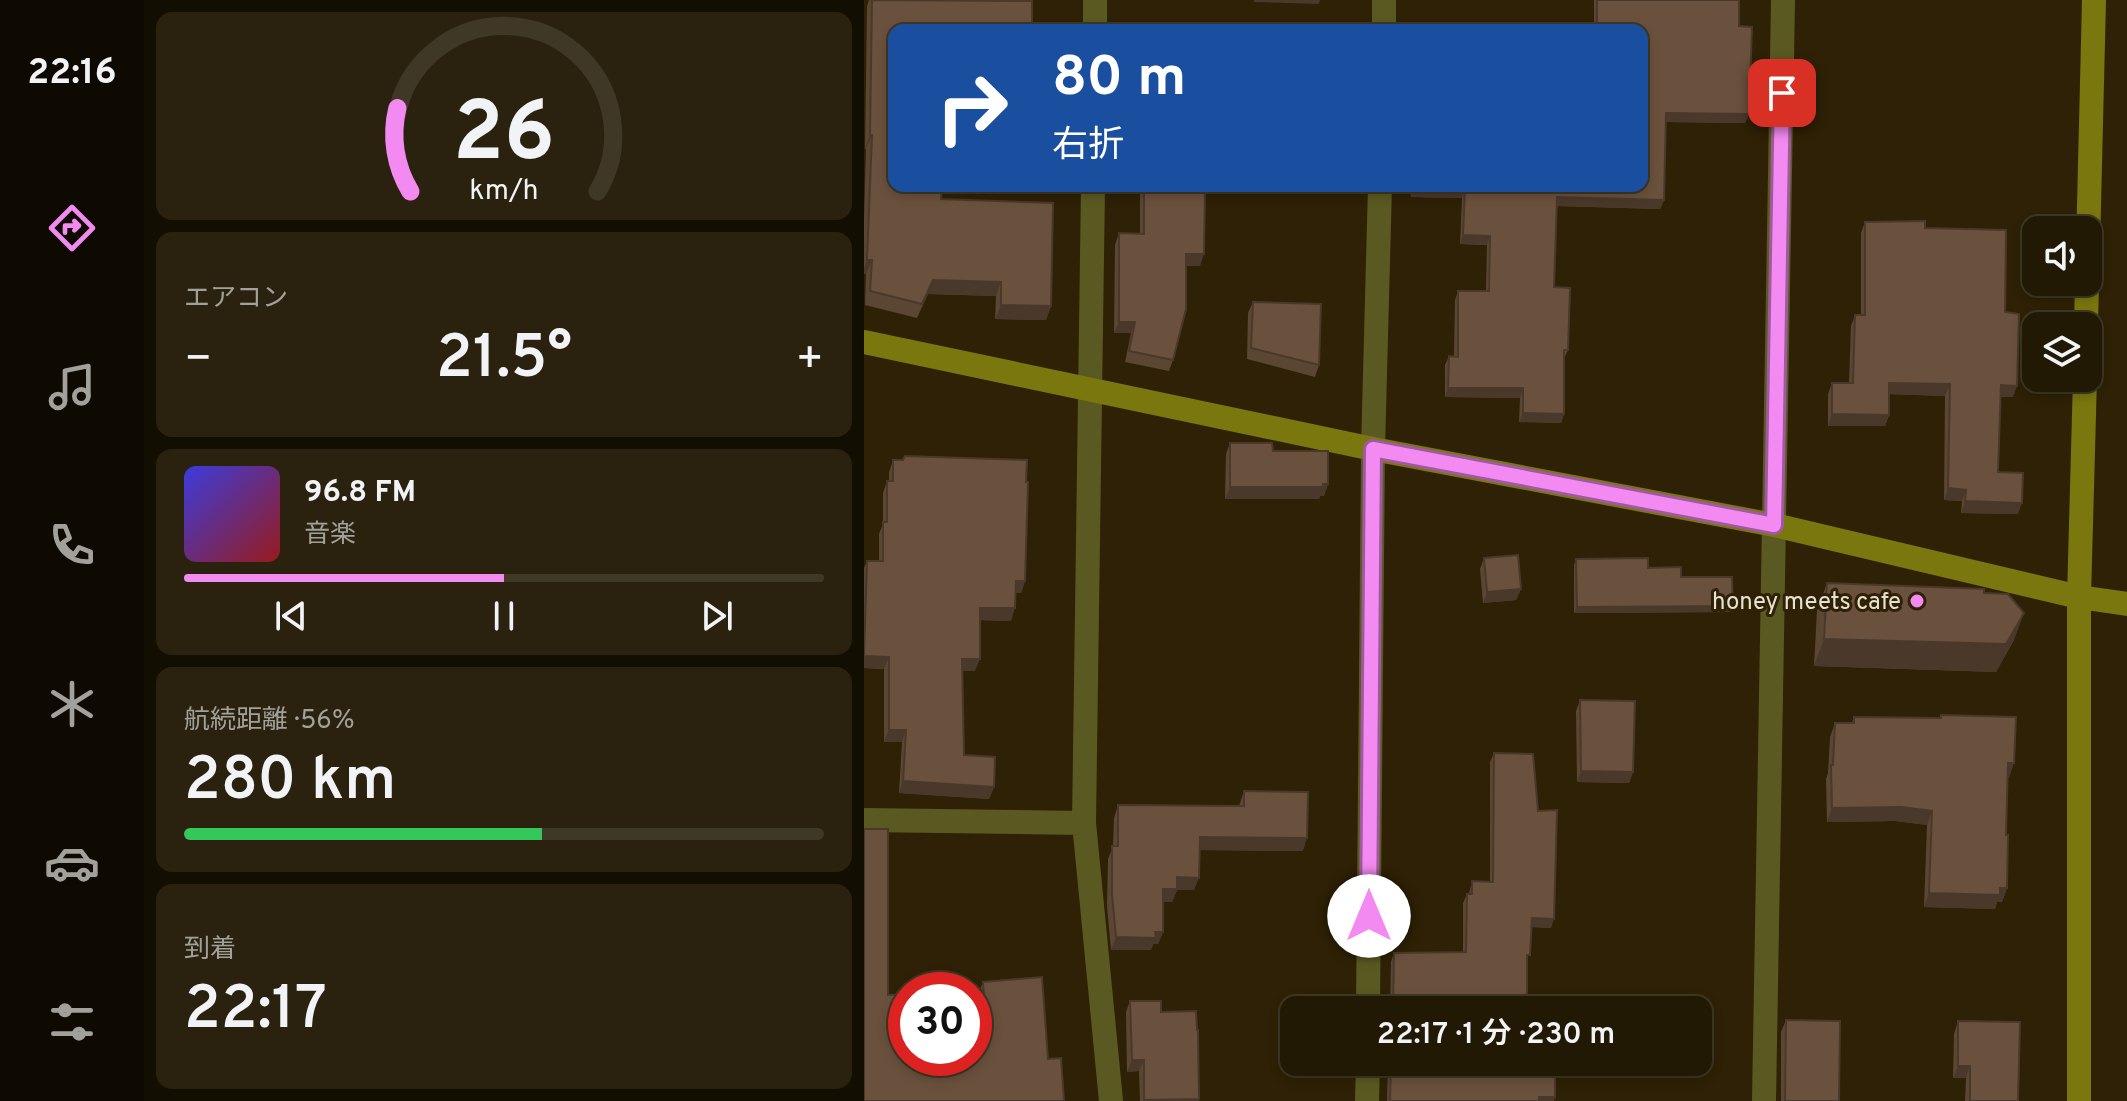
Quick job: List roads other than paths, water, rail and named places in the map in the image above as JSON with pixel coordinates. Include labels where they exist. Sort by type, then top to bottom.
[{"type":"street","points":[[1095,0],[1095,24]]},
{"type":"street","points":[[1384,0],[1384,24]]},
{"type":"street","points":[[1764,1101],[1783,0]]},
{"type":"street","points":[[2089,216],[2094,0]]},
{"type":"street","points":[[1093,192],[1084,823],[1111,1101]]},
{"type":"street","points":[[1368,996],[1373,449],[1380,192]]},
{"type":"street","points":[[864,342],[1373,449],[1774,525],[2079,597],[2127,604]]},
{"type":"street","points":[[2079,1101],[2079,597],[2085,392]]},
{"type":"street","points":[[864,820],[1084,823]]},
{"type":"street","points":[[1367,1101],[1368,1076]]},
{"type":"place","name":"honey meets cafe","points":[[1917,601]]}]
